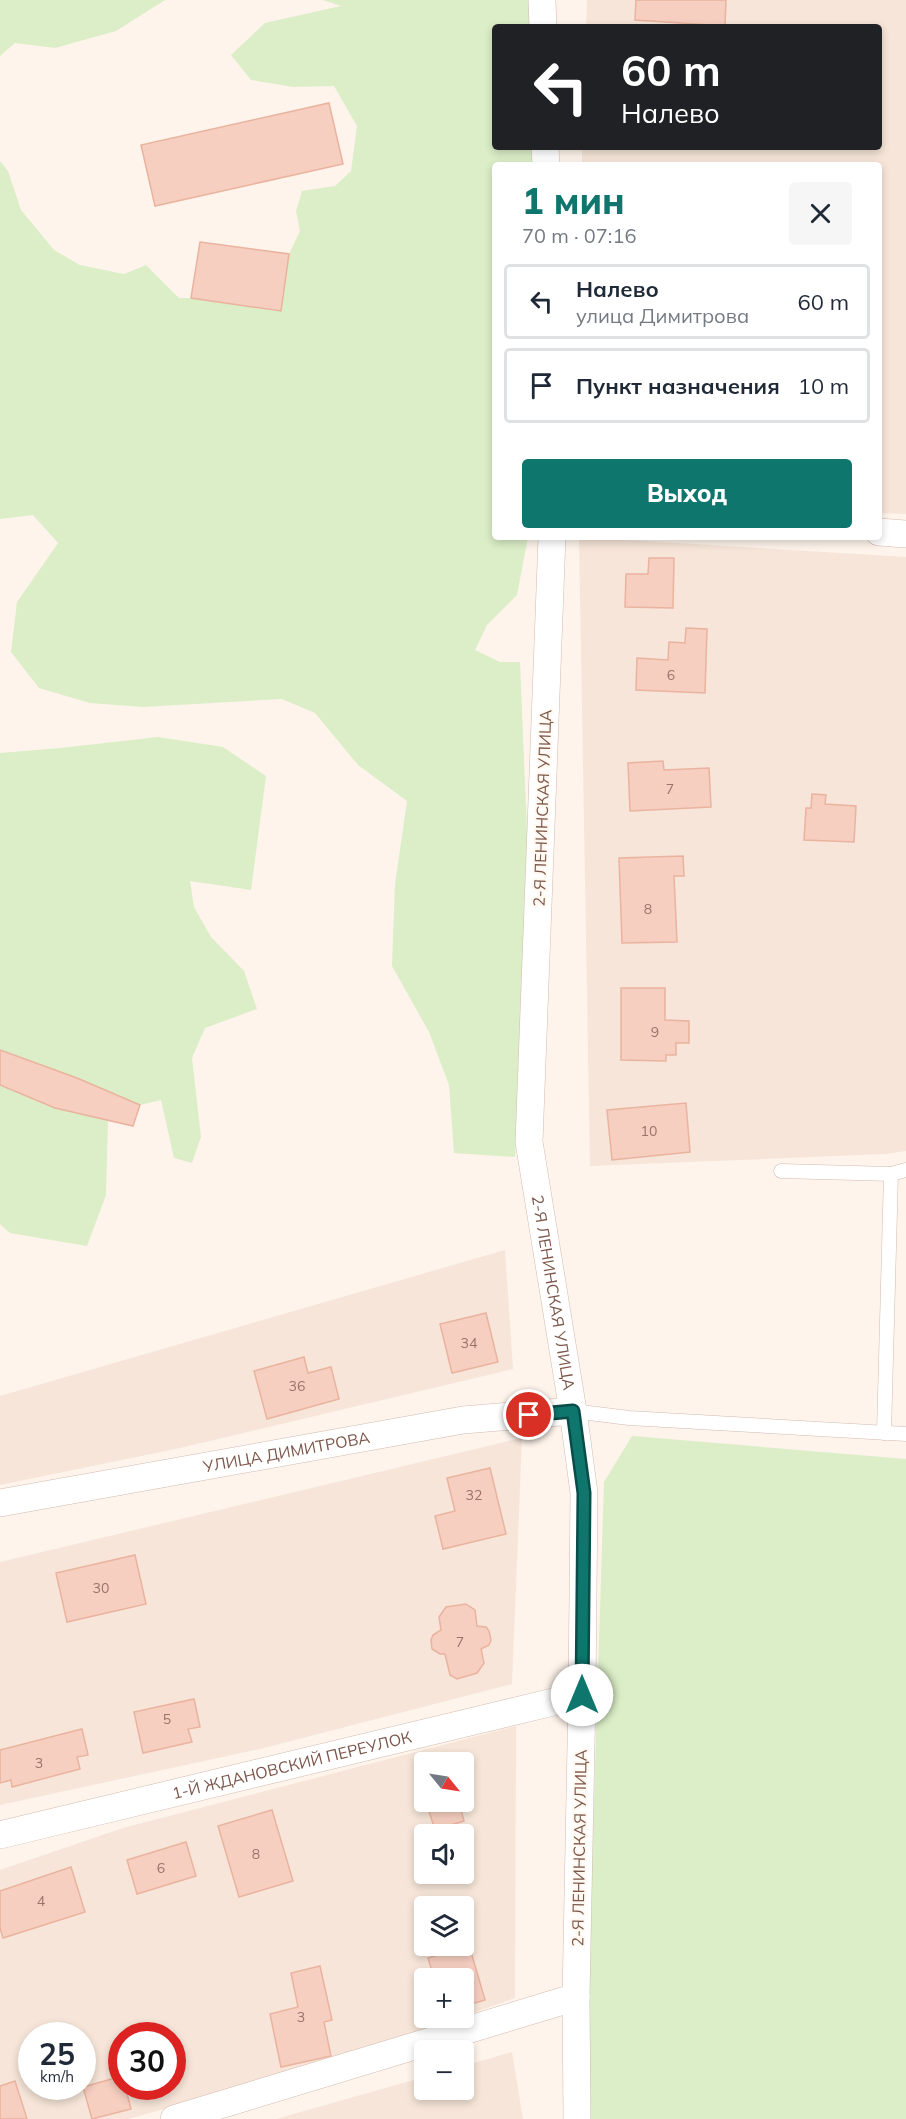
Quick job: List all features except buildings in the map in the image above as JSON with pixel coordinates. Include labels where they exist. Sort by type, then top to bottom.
[{"type":"street","points":[[542,0],[543,24]]},
{"type":"street","points":[[882,532],[906,534]]},
{"type":"street","name":"2-Я ЛЕНИНСКАЯ УЛИЦА","points":[[552,540],[529,1142],[573,1411],[584,1493],[576,1997],[577,2119]]},
{"type":"street","name":"УЛИЦА ДИМИТРОВА","points":[[0,1503],[463,1420],[573,1411]]},
{"type":"street","name":"1-Й ЖДАНОВСКИЙ ПЕРЕУЛОК","points":[[0,1835],[582,1695]]},
{"type":"street","points":[[174,2119],[576,1997]]},
{"type":"lane","points":[[781,1171],[891,1173],[906,1170]]},
{"type":"lane","points":[[884,1432],[891,1173]]},
{"type":"lane","points":[[573,1411],[629,1418],[906,1434]]},
{"type":"shaded area","points":[[587,0],[906,0],[906,514],[882,513],[882,162],[582,162],[582,150],[882,150],[882,24],[586,24]]},
{"type":"shaded area","points":[[579,540],[628,540],[906,557],[906,1151],[885,1154],[590,1166]]},
{"type":"shaded area","points":[[505,1250],[513,1369],[180,1448],[0,1485],[0,1396]]},
{"type":"shaded area","points":[[522,1438],[512,1684],[260,1749],[0,1805],[0,1562]]},
{"type":"shaded area","points":[[516,1726],[515,1998],[474,2012],[474,1968],[414,1968],[414,2028],[432,2028],[329,2064],[128,2119],[0,2119],[0,1870],[123,1828],[414,1752],[414,1812],[474,1812],[474,1752],[416,1752]]},
{"type":"shaded area","points":[[512,2052],[523,2119],[276,2119],[414,2080],[414,2100],[474,2100],[474,2063]]},
{"type":"green space","points":[[0,0],[165,0],[116,31],[55,48],[15,43],[0,56]]},
{"type":"green space","points":[[323,0],[529,0],[530,24],[492,24],[492,150],[533,150],[534,162],[492,162],[492,540],[527,540],[517,595],[487,625],[475,650],[500,662],[520,662],[529,880],[515,1157],[454,1153],[449,1085],[429,1032],[392,966],[395,884],[407,801],[358,765],[315,713],[282,699],[143,707],[90,703],[39,688],[11,652],[17,602],[58,543],[33,515],[0,519],[0,161],[8,171],[21,210],[54,250],[80,265],[124,274],[146,265],[179,298],[280,311],[289,254],[300,231],[296,211],[302,191],[335,186],[351,171],[357,126],[334,86],[293,87],[251,80],[231,55],[265,23],[341,6]]},
{"type":"green space","points":[[158,737],[223,747],[266,776],[251,890],[190,881],[194,907],[211,937],[244,971],[257,1009],[205,1028],[192,1058],[201,1137],[192,1163],[174,1158],[161,1100],[140,1105],[77,1078],[0,1050],[0,753]]},
{"type":"green space","points":[[0,1085],[55,1108],[108,1120],[106,1195],[87,1246],[10,1233],[0,1224]]},
{"type":"green space","points":[[632,1436],[906,1459],[906,2119],[584,2119],[604,1482]]},
{"type":"route","points":[[529,1415],[573,1411],[584,1493],[582,1695]]}]
